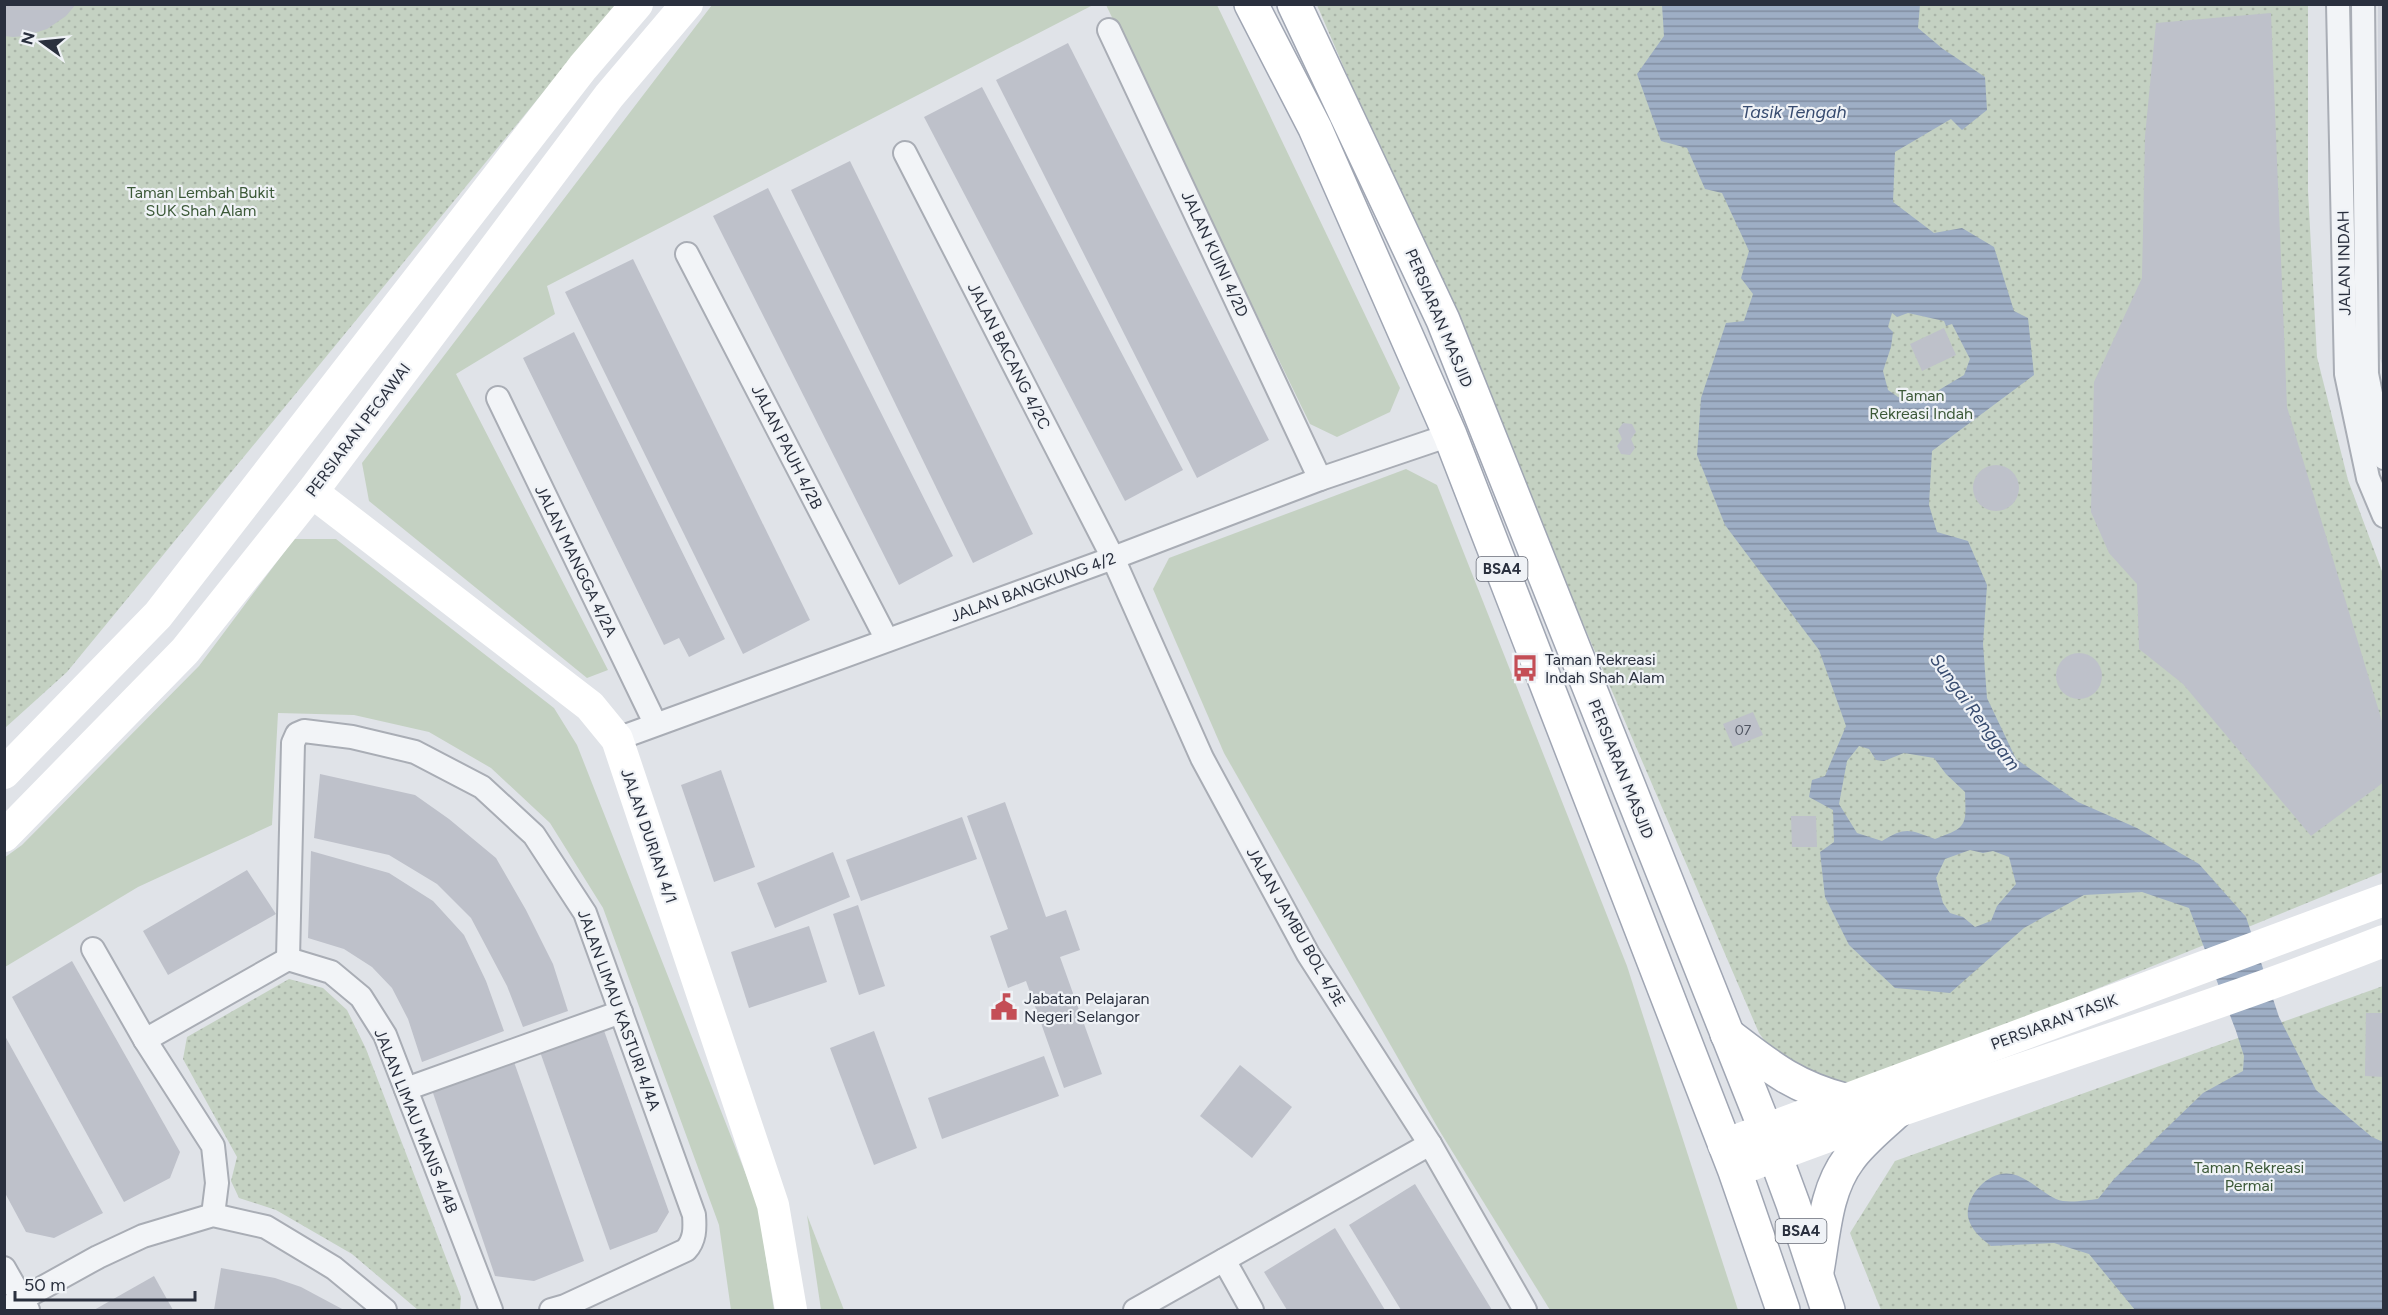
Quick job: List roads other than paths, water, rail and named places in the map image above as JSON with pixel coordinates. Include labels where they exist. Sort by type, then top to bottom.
[{"type":"main road","points":[[4,772],[159,615],[576,76],[637,4]]},
{"type":"main road","name":"PERSIARAN PEGAWAI","points":[[4,836],[185,651],[312,492],[609,96],[687,4]]},
{"type":"main road","name":"BSA4","points":[[1251,4],[1315,128],[1450,435],[1730,1158],[1783,1311]]},
{"type":"main road","name":"PERSIARAN MASJID","points":[[1294,4],[1443,320],[1770,1143],[1793,1204],[1828,1311]]},
{"type":"main road","name":"JALAN DURIAN 4/1","points":[[312,492],[590,706],[617,739],[773,1205],[791,1311]]},
{"type":"main road","name":"PERSIARAN TASIK","points":[[1770,1143],[1844,1100],[2384,900]]},
{"type":"main road","name":"PERSIARAN TASIK","points":[[1730,1158],[1770,1143],[1896,1112],[2292,977],[2384,941]]},
{"type":"main road","points":[[1727,1034],[1784,1077],[1808,1089],[1844,1100]]},
{"type":"main road","points":[[1816,1277],[1829,1199],[1835,1183],[1849,1158],[1896,1112]]},
{"type":"street","name":"JALAN INDAH","points":[[2338,4],[2346,374],[2368,478],[2384,516]]},
{"type":"street","name":"JALAN INDAH","points":[[2363,4],[2367,374],[2384,458]]},
{"type":"street","name":"JALAN KUINI 4/2D","points":[[1109,30],[1320,479]]},
{"type":"street","name":"JALAN BACANG 4/2C","points":[[905,153],[1113,558]]},
{"type":"street","name":"JALAN PAUH 4/2B","points":[[687,254],[887,640]]},
{"type":"street","name":"JALAN MANGGA 4/2A","points":[[498,398],[655,723]]},
{"type":"street","name":"JALAN BANGKUNG 4/2","points":[[617,739],[655,723],[1113,558],[1320,479],[1450,435]]},
{"type":"street","name":"JALAN JAMBU BOL 4/3E","points":[[1113,558],[1202,758],[1240,830],[1308,954],[1430,1144],[1525,1311]]},
{"type":"street","name":"JALAN LIMAU KASTURI 4/4A","points":[[288,959],[293,743],[297,734],[304,731],[352,738],[415,752],[482,787],[534,835],[585,913],[694,1215],[695,1225],[692,1243],[686,1250],[551,1311]]},
{"type":"street","points":[[93,949],[145,1040],[213,1146],[217,1183],[213,1215]]},
{"type":"street","points":[[145,1040],[288,959]]},
{"type":"street","name":"JALAN LIMAU MANIS 4/4B","points":[[288,959],[331,972],[361,997],[385,1035],[491,1311]]},
{"type":"street","points":[[406,1089],[621,1012]]},
{"type":"street","points":[[1135,1311],[1430,1144]]},
{"type":"street","points":[[4,1268],[18,1306],[98,1257],[143,1236],[213,1215],[266,1227],[334,1268],[385,1311]]},
{"type":"street","points":[[1224,1260],[1252,1311]]},
{"type":"water","name":"Tasik Tengah","points":[[1920,4],[1918,28],[1943,49],[1985,77],[1987,110],[1962,130],[1951,119],[1895,152],[1893,202],[1934,233],[1962,228],[1994,247],[2014,311],[2028,318],[2034,375],[1932,451],[1929,505],[1937,532],[1968,541],[1987,585],[1983,644],[1987,698],[2016,759],[2078,802],[2137,828],[2199,864],[2246,917],[2279,1017],[2316,1090],[2372,1137],[2383,1142],[2383,1310],[2135,1310],[2089,1254],[2054,1243],[1991,1246],[1971,1226],[1968,1209],[1975,1192],[1988,1180],[2004,1174],[2012,1174],[2024,1179],[2056,1199],[2077,1201],[2098,1199],[2114,1179],[2203,1093],[2243,1071],[2244,1056],[2189,908],[2142,892],[2084,895],[2024,928],[1950,993],[1895,988],[1849,945],[1825,897],[1820,852],[1834,842],[1833,810],[1809,797],[1812,780],[1825,776],[1846,726],[1819,650],[1725,525],[1697,455],[1701,398],[1726,323],[1744,321],[1753,294],[1741,278],[1749,251],[1722,193],[1705,189],[1687,148],[1661,141],[1637,74],[1664,36],[1662,5]],"holes":[[[1892,313],[1897,317],[1908,313],[1944,321],[1946,326],[1952,324],[1970,359],[1964,375],[1929,396],[1910,400],[1898,397],[1888,390],[1883,371],[1891,347],[1893,332],[1888,327]],[[1859,746],[1869,749],[1876,760],[1884,761],[1904,753],[1934,758],[1946,774],[1965,792],[1963,824],[1954,831],[1935,839],[1920,833],[1903,831],[1882,841],[1857,833],[1839,804],[1847,761]],[[1970,850],[1983,853],[1993,851],[2009,857],[2016,884],[1997,906],[1991,921],[1975,927],[1963,917],[1950,913],[1943,903],[1936,878],[1945,859]]]},
{"type":"place","name":"Taman Rekreasi Indah Shah Alam","points":[[1525,668]]},
{"type":"place","name":"Jabatan Pelajaran Negeri Selangor","points":[[1004,1007]]},
{"type":"park label","name":"Taman Lembah Bukit SUK Shah Alam","points":[[201,201]]},
{"type":"park label","name":"Taman Rekreasi Indah","points":[[1921,404]]},
{"type":"park label","name":"Taman Rekreasi Permai","points":[[2249,1176]]},
{"type":"water label","name":"Sungai Renggam","points":[[1975,712]]}]
